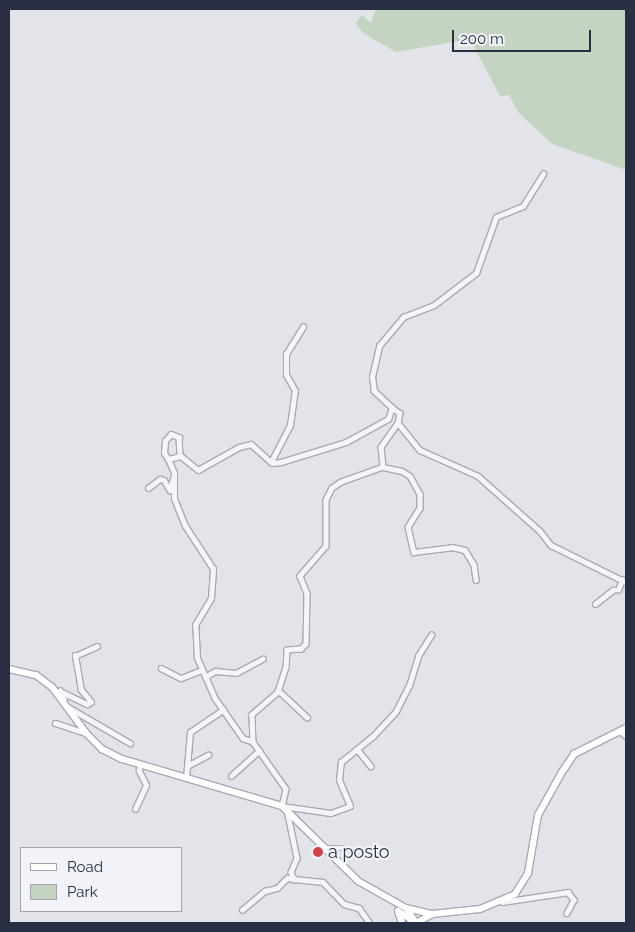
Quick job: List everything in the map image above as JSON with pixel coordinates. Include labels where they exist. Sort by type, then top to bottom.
[{"type":"main road","points":[[9,669],[36,675],[52,688],[86,733],[102,749],[140,765],[284,807],[358,881],[406,908],[432,914],[480,910],[502,902],[515,894],[528,873],[538,815],[574,754],[623,729]]},
{"type":"main road","points":[[387,899],[398,911],[416,923]]},
{"type":"main road","points":[[406,908],[416,923]]},
{"type":"main road","points":[[398,911],[402,923]]},
{"type":"main road","points":[[416,923],[432,914]]},
{"type":"street","points":[[383,467],[381,447],[398,423],[400,413],[374,392],[372,377],[379,346],[403,317],[434,305],[476,273],[496,217],[524,206],[543,174]]},
{"type":"street","points":[[271,462],[290,425],[294,391],[286,375],[286,354],[303,328]]},
{"type":"street","points":[[271,462],[309,456],[346,442],[388,419],[392,408]]},
{"type":"street","points":[[398,423],[420,450],[478,476],[540,531],[551,545],[624,581],[618,590],[613,590],[595,604]]},
{"type":"street","points":[[253,742],[243,738],[223,710],[197,658],[195,625],[211,598],[213,569],[185,526],[174,499],[174,477],[170,462],[164,453],[171,434],[179,437],[180,456],[198,470],[239,447],[251,444],[271,462]]},
{"type":"street","points":[[170,462],[168,459],[180,456]]},
{"type":"street","points":[[294,879],[291,872],[297,858],[284,807],[285,787],[253,742],[253,714],[278,690],[286,667],[287,650],[301,649],[306,644],[307,593],[300,576],[326,546],[326,500],[332,488],[341,482],[383,467],[396,468],[410,476],[420,494],[418,515],[408,527],[414,552],[452,547],[465,550],[474,565],[476,580]]},
{"type":"street","points":[[148,488],[160,479],[164,480],[170,490],[174,477]]},
{"type":"street","points":[[284,807],[331,813],[347,810],[350,801],[345,797],[339,780],[341,762],[396,712],[410,686],[418,656],[431,635]]},
{"type":"street","points":[[97,646],[75,656],[81,690],[92,702],[87,704],[60,691],[66,706],[130,743]]},
{"type":"street","points":[[205,677],[215,671],[236,673],[262,659]]},
{"type":"street","points":[[161,668],[181,678],[202,670]]},
{"type":"street","points":[[278,690],[307,717]]},
{"type":"street","points":[[186,778],[190,732],[223,710]]},
{"type":"street","points":[[55,723],[86,733]]},
{"type":"street","points":[[623,729],[626,736]]},
{"type":"street","points":[[357,749],[370,766]]},
{"type":"street","points":[[231,776],[259,751]]},
{"type":"street","points":[[187,766],[208,755]]},
{"type":"street","points":[[135,808],[146,785],[139,771],[140,765]]},
{"type":"street","points":[[325,848],[342,848]]},
{"type":"street","points":[[242,910],[265,891],[277,888],[287,878],[323,882],[344,904],[359,908],[370,923]]},
{"type":"street","points":[[502,902],[568,892],[574,900],[567,913]]},
{"type":"green space","points":[[376,9],[626,9],[626,170],[552,144],[518,112],[509,95],[500,96],[470,39],[396,52],[363,33],[356,23],[362,15],[371,23]]},
{"type":"place","name":"a posto","points":[[318,852]]}]
